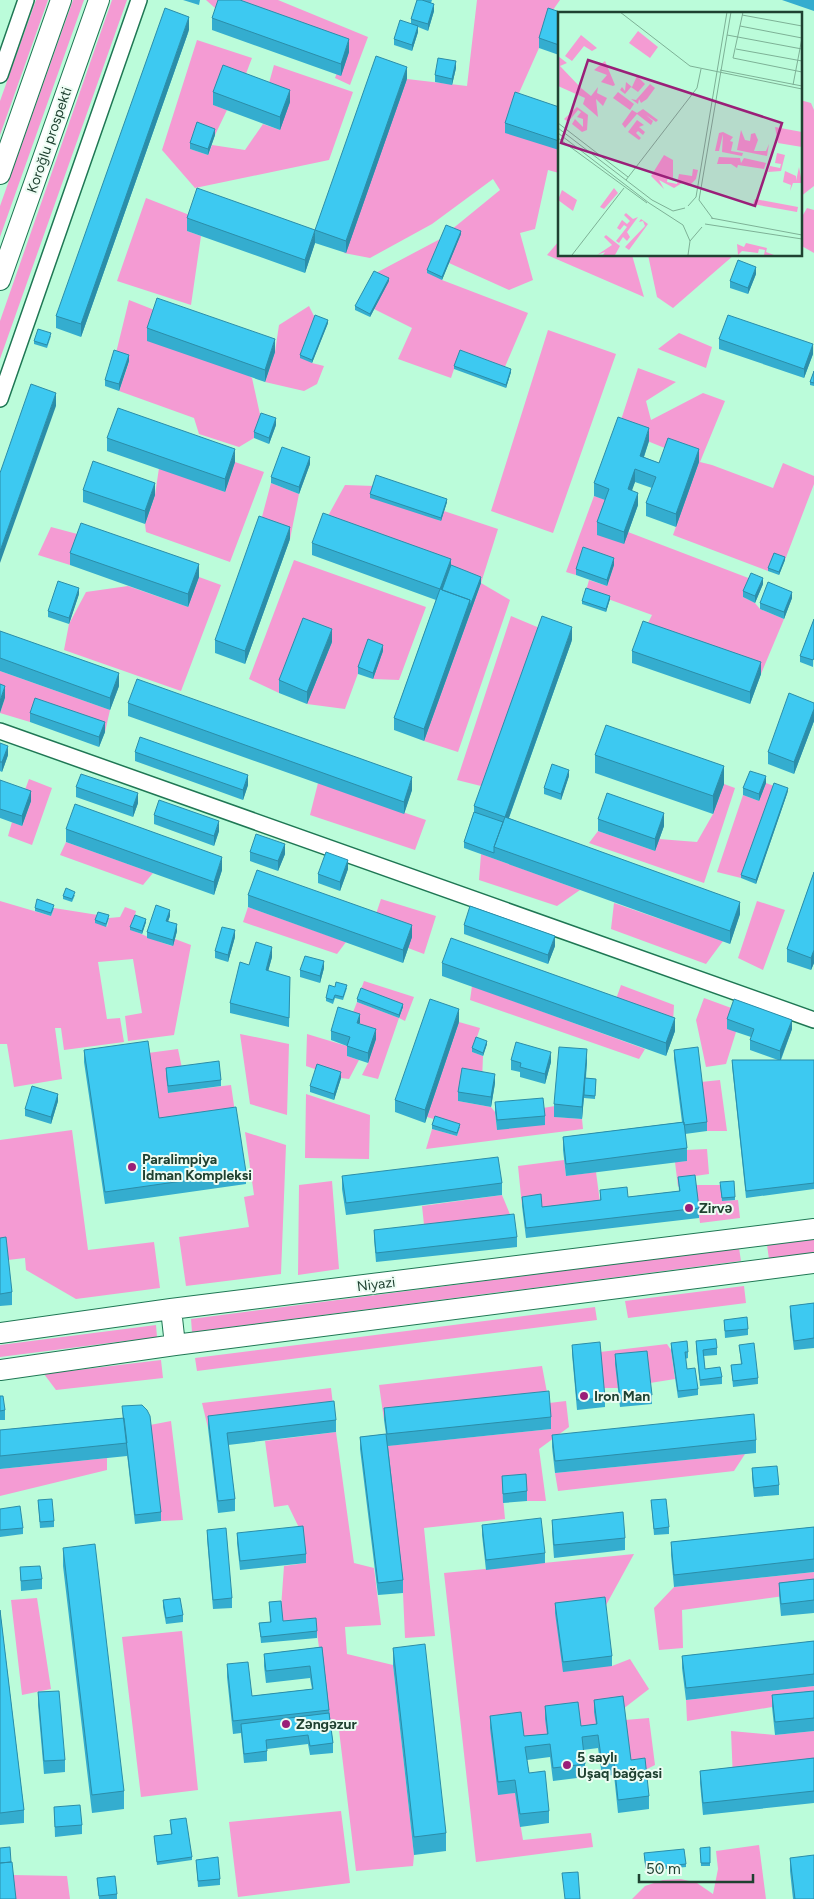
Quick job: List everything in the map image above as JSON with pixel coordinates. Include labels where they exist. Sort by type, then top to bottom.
[{"type":"main road","points":[[0,174],[61,0]]},
{"type":"main road","name":"Koroğlu prospekti","points":[[0,280],[99,0]]},
{"type":"main road","name":"Niyazi","points":[[0,1333],[814,1229]]},
{"type":"main road","points":[[753,1237],[757,1270]]},
{"type":"main road","points":[[0,1370],[175,1345],[814,1263]]},
{"type":"main road","points":[[171,1310],[175,1345]]},
{"type":"street","points":[[0,75],[26,0]]},
{"type":"street","points":[[0,399],[138,0]]},
{"type":"street","points":[[0,731],[814,1020]]},
{"type":"shaded area","points":[[36,0],[48,0],[0,135],[0,101]]},
{"type":"shaded area","points":[[73,0],[84,0],[0,237],[0,206]]},
{"type":"shaded area","points":[[112,0],[127,0],[0,359],[0,321]]},
{"type":"shaded area","points":[[206,0],[278,0],[368,37],[350,85],[335,78],[344,54],[215,8]]},
{"type":"shaded area","points":[[477,0],[560,0],[548,17],[539,48],[515,102],[558,149],[558,173],[548,170],[535,229],[520,233],[533,280],[509,290],[449,263],[451,230],[500,190],[493,179],[432,224],[370,258],[344,253],[407,79],[467,86]]},
{"type":"shaded area","points":[[197,40],[252,58],[242,84],[213,105],[227,110],[215,135],[190,149],[208,155],[212,145],[245,150],[263,124],[280,130],[266,94],[274,65],[353,92],[329,160],[195,188],[162,150]]},
{"type":"shaded area","points":[[802,101],[811,103],[814,110],[814,186],[802,195]]},
{"type":"shaded area","points":[[146,198],[192,216],[187,231],[201,236],[191,305],[117,281]]},
{"type":"shaded area","points":[[807,208],[814,210],[814,253],[802,246],[802,217]]},
{"type":"shaded area","points":[[442,238],[442,280],[528,313],[504,369],[454,369],[451,378],[398,359],[412,328],[374,309],[374,274]]},
{"type":"shaded area","points":[[558,242],[558,256],[632,256],[644,297],[547,255]]},
{"type":"shaded area","points":[[648,256],[733,256],[673,308],[657,297]]},
{"type":"shaded area","points":[[129,300],[157,311],[252,378],[261,419],[254,438],[239,447],[199,434],[194,418],[119,391],[129,362],[115,357]]},
{"type":"shaded area","points":[[309,306],[315,318],[312,363],[324,366],[317,384],[304,391],[265,382],[275,352],[279,325]]},
{"type":"shaded area","points":[[548,330],[616,354],[553,533],[491,511]]},
{"type":"shaded area","points":[[679,333],[712,347],[706,368],[658,349]]},
{"type":"shaded area","points":[[638,368],[676,382],[646,401],[651,420],[703,393],[725,401],[700,462],[773,488],[783,463],[814,476],[814,484],[785,560],[774,557],[768,571],[673,535],[699,462],[618,429]]},
{"type":"shaded area","points":[[235,462],[264,472],[230,562],[146,532],[145,524],[155,495],[159,468],[225,492]]},
{"type":"shaded area","points":[[271,483],[299,494],[290,539],[259,528]]},
{"type":"shaded area","points":[[345,485],[374,486],[440,521],[444,511],[498,529],[481,583],[323,525]]},
{"type":"shaded area","points":[[594,496],[609,501],[628,532],[751,579],[743,597],[755,603],[760,609],[784,619],[761,674],[643,633],[652,615],[586,591],[589,580],[607,586],[614,565],[583,554],[576,575],[566,572]]},
{"type":"shaded area","points":[[51,527],[81,535],[70,565],[38,555]]},
{"type":"shaded area","points":[[294,560],[426,607],[399,680],[373,679],[383,651],[368,646],[345,709],[307,704],[332,642],[303,631],[279,693],[249,679]]},
{"type":"shaded area","points":[[199,577],[221,585],[181,691],[64,650],[69,624],[86,592],[128,586],[188,607]]},
{"type":"shaded area","points":[[481,583],[510,600],[458,752],[424,741]]},
{"type":"shaded area","points":[[511,616],[542,629],[485,787],[457,780]]},
{"type":"shaded area","points":[[0,671],[110,710],[105,732],[35,708],[30,722],[0,713],[5,698],[0,696]]},
{"type":"shaded area","points":[[29,779],[52,788],[32,845],[8,836],[12,822],[22,826],[31,801],[22,798]]},
{"type":"shaded area","points":[[318,783],[426,820],[415,850],[310,815]]},
{"type":"shaded area","points":[[766,783],[774,786],[741,878],[717,872],[743,795],[759,801]]},
{"type":"shaded area","points":[[724,784],[735,788],[704,883],[589,843],[598,831],[655,851],[659,839],[697,842],[713,814]]},
{"type":"shaded area","points":[[66,842],[153,873],[143,885],[60,855]]},
{"type":"shaded area","points":[[481,854],[580,890],[557,906],[479,880]]},
{"type":"shaded area","points":[[381,899],[436,916],[424,954],[408,948],[411,937],[373,923]]},
{"type":"shaded area","points":[[0,901],[51,916],[54,908],[98,915],[107,927],[109,918],[120,917],[125,907],[136,911],[131,930],[172,946],[175,939],[191,945],[174,1035],[128,1041],[125,1016],[142,1013],[133,959],[98,962],[107,1019],[120,1018],[124,1042],[64,1050],[61,1028],[55,1028],[62,1079],[14,1087],[7,1044],[0,1044]]},
{"type":"shaded area","points":[[757,901],[785,910],[763,970],[738,958]]},
{"type":"shaded area","points":[[614,903],[723,941],[706,964],[611,929]]},
{"type":"shaded area","points":[[248,907],[346,942],[337,954],[243,922]]},
{"type":"shaded area","points":[[364,981],[414,997],[405,1021],[399,1018],[403,1008],[360,992]]},
{"type":"shaded area","points":[[621,985],[674,1005],[673,1023],[615,1002]]},
{"type":"shaded area","points":[[472,986],[645,1049],[639,1059],[470,1000]]},
{"type":"shaded area","points":[[704,998],[734,1009],[736,1032],[726,1064],[706,1067],[696,1020]]},
{"type":"shaded area","points":[[357,1002],[399,1018],[378,1079],[362,1075],[376,1039],[350,1020]]},
{"type":"shaded area","points":[[459,1022],[480,1028],[472,1052],[483,1056],[482,1081],[458,1101],[491,1107],[495,1112],[497,1130],[543,1108],[555,1106],[555,1117],[582,1119],[583,1129],[426,1149],[432,1129],[457,1136],[460,1127],[427,1117]]},
{"type":"shaded area","points":[[240,1034],[289,1044],[287,1115],[250,1104]]},
{"type":"shaded area","points":[[307,1034],[350,1047],[347,1056],[359,1060],[349,1079],[306,1066]]},
{"type":"shaded area","points":[[178,1049],[183,1073],[168,1093],[231,1085],[236,1119],[159,1130],[148,1053]]},
{"type":"shaded area","points":[[720,1080],[727,1131],[707,1131],[701,1082]]},
{"type":"shaded area","points":[[306,1094],[370,1115],[369,1159],[305,1158]]},
{"type":"shaded area","points":[[72,1130],[88,1250],[154,1242],[160,1288],[76,1299],[26,1270],[25,1258],[8,1260],[0,1251],[0,1140]]},
{"type":"shaded area","points":[[245,1132],[286,1145],[281,1274],[186,1286],[179,1237],[249,1227],[244,1197],[254,1195]]},
{"type":"shaded area","points":[[707,1149],[709,1174],[688,1177],[678,1187],[675,1162],[687,1161],[686,1150]]},
{"type":"shaded area","points":[[564,1160],[566,1176],[596,1172],[601,1210],[542,1217],[540,1204],[522,1206],[518,1166]]},
{"type":"shaded area","points":[[332,1181],[339,1269],[298,1275],[299,1185]]},
{"type":"shaded area","points":[[695,1185],[720,1185],[722,1201],[738,1200],[740,1218],[700,1223]]},
{"type":"shaded area","points":[[502,1195],[514,1224],[425,1234],[422,1206]]},
{"type":"shaded area","points":[[814,1239],[814,1253],[769,1259],[767,1245]]},
{"type":"shaded area","points":[[739,1248],[741,1261],[192,1332],[191,1319]]},
{"type":"shaded area","points":[[744,1286],[746,1303],[628,1318],[625,1301]]},
{"type":"shaded area","points":[[595,1307],[597,1320],[197,1371],[195,1358]]},
{"type":"shaded area","points":[[156,1325],[157,1337],[0,1357],[0,1345]]},
{"type":"shaded area","points":[[667,1344],[671,1350],[675,1379],[650,1383],[616,1364],[618,1388],[603,1388],[600,1352]]},
{"type":"shaded area","points":[[161,1360],[163,1378],[56,1390],[44,1374]]},
{"type":"shaded area","points":[[542,1366],[549,1403],[566,1401],[569,1427],[539,1449],[546,1501],[527,1501],[525,1484],[502,1486],[505,1519],[424,1528],[435,1636],[405,1638],[403,1593],[386,1446],[551,1429],[384,1420],[379,1385]]},
{"type":"shaded area","points":[[331,1388],[334,1413],[208,1428],[202,1403]]},
{"type":"shaded area","points":[[171,1421],[183,1520],[161,1521],[150,1425]]},
{"type":"shaded area","points":[[336,1432],[354,1563],[374,1568],[381,1625],[345,1627],[347,1654],[393,1665],[414,1855],[413,1866],[356,1871],[338,1722],[329,1723],[316,1625],[283,1628],[281,1608],[284,1566],[306,1563],[303,1536],[288,1505],[274,1507],[265,1441]]},
{"type":"shaded area","points":[[745,1454],[734,1471],[558,1491],[555,1473]]},
{"type":"shaded area","points":[[107,1458],[107,1470],[0,1496],[0,1469]]},
{"type":"shaded area","points":[[634,1554],[605,1607],[612,1666],[630,1659],[649,1689],[623,1709],[597,1736],[524,1749],[498,1794],[515,1793],[523,1840],[591,1833],[593,1847],[476,1862],[444,1573]]},
{"type":"shaded area","points":[[814,1572],[814,1592],[682,1610],[683,1648],[659,1650],[654,1608],[674,1587]]},
{"type":"shaded area","points":[[37,1598],[51,1689],[22,1695],[11,1600]]},
{"type":"shaded area","points":[[182,1631],[198,1790],[141,1797],[122,1637]]},
{"type":"shaded area","points":[[814,1686],[814,1703],[772,1707],[687,1721],[686,1700]]},
{"type":"shaded area","points":[[649,1718],[655,1765],[645,1770],[631,1772],[625,1720]]},
{"type":"shaded area","points":[[731,1731],[775,1735],[814,1731],[814,1770],[733,1780]]},
{"type":"shaded area","points":[[341,1811],[350,1883],[238,1897],[229,1822]]},
{"type":"shaded area","points":[[759,1845],[766,1899],[632,1899],[645,1886],[663,1880],[681,1879],[697,1883],[713,1894],[718,1869],[716,1851]]},
{"type":"shaded area","points":[[12,1875],[67,1876],[70,1899],[15,1899]]},
{"type":"building","points":[[218,0],[240,0],[349,39],[341,64],[212,18]]},
{"type":"building","points":[[417,0],[434,4],[428,24],[411,19]]},
{"type":"building","points":[[165,8],[189,17],[81,324],[56,316]]},
{"type":"building","points":[[548,8],[560,12],[558,12],[558,45],[539,38]]},
{"type":"building","points":[[400,20],[418,26],[412,45],[394,39]]},
{"type":"building","points":[[376,56],[407,67],[346,241],[315,230]]},
{"type":"building","points":[[438,58],[456,61],[452,79],[435,75]]},
{"type":"building","points":[[223,65],[290,90],[280,117],[213,92]]},
{"type":"building","points":[[515,92],[558,107],[558,141],[505,123]]},
{"type":"building","points":[[197,122],[215,129],[208,149],[190,143]]},
{"type":"building","points":[[197,188],[315,230],[305,260],[187,218]]},
{"type":"building","points":[[446,225],[461,231],[442,277],[427,270]]},
{"type":"building","points":[[738,260],[756,267],[748,288],[730,281]]},
{"type":"building","points":[[374,271],[389,278],[370,314],[355,306]]},
{"type":"building","points":[[157,298],[275,339],[265,370],[147,328]]},
{"type":"building","points":[[315,315],[328,320],[312,360],[300,355]]},
{"type":"building","points":[[728,315],[813,344],[804,369],[719,339]]},
{"type":"building","points":[[38,329],[51,333],[47,345],[34,341]]},
{"type":"building","points":[[114,350],[129,355],[119,384],[105,380]]},
{"type":"building","points":[[460,350],[511,369],[506,385],[454,366]]},
{"type":"building","points":[[814,371],[814,383],[810,382]]},
{"type":"building","points":[[31,384],[56,393],[0,551],[0,473]]},
{"type":"building","points":[[118,408],[235,449],[225,479],[107,438]]},
{"type":"building","points":[[261,413],[276,418],[269,438],[254,432]]},
{"type":"building","points":[[618,417],[649,428],[640,456],[659,463],[668,438],[699,449],[676,514],[646,503],[656,477],[635,469],[628,489],[638,493],[624,532],[597,522],[609,489],[594,483]]},
{"type":"building","points":[[282,447],[310,457],[299,487],[271,477]]},
{"type":"building","points":[[93,461],[155,483],[145,511],[83,490]]},
{"type":"building","points":[[376,475],[447,499],[441,518],[370,494]]},
{"type":"building","points":[[323,513],[451,559],[440,589],[312,543]]},
{"type":"building","points":[[259,516],[290,527],[245,651],[215,640]]},
{"type":"building","points":[[81,523],[199,564],[188,594],[70,553]]},
{"type":"building","points":[[583,547],[614,558],[607,580],[576,569]]},
{"type":"building","points":[[774,553],[785,557],[779,572],[768,568]]},
{"type":"building","points":[[451,565],[481,577],[470,606],[470,600],[442,590]]},
{"type":"building","points":[[751,573],[763,578],[755,596],[743,591]]},
{"type":"building","points":[[58,581],[79,588],[69,618],[48,611]]},
{"type":"building","points":[[768,582],[792,592],[784,612],[760,603]]},
{"type":"building","points":[[586,588],[610,596],[606,609],[582,601]]},
{"type":"building","points":[[440,589],[470,600],[424,729],[394,718]]},
{"type":"building","points":[[542,616],[572,627],[505,817],[474,806]]},
{"type":"building","points":[[303,618],[332,629],[307,692],[279,680]]},
{"type":"building","points":[[814,619],[814,658],[813,660],[800,656]]},
{"type":"building","points":[[643,621],[761,662],[750,692],[632,651]]},
{"type":"building","points":[[0,631],[119,673],[110,698],[0,658]]},
{"type":"building","points":[[368,639],[383,645],[373,673],[358,667]]},
{"type":"building","points":[[137,679],[412,777],[404,802],[128,703]]},
{"type":"building","points":[[0,684],[5,686],[0,701]]},
{"type":"building","points":[[789,693],[814,703],[814,709],[794,762],[768,752]]},
{"type":"building","points":[[35,698],[105,722],[99,737],[30,713]]},
{"type":"building","points":[[606,725],[724,766],[713,796],[595,755]]},
{"type":"building","points":[[140,737],[248,775],[243,790],[135,752]]},
{"type":"building","points":[[0,743],[8,746],[2,762],[0,762]]},
{"type":"building","points":[[552,764],[569,770],[561,794],[544,788]]},
{"type":"building","points":[[750,771],[766,776],[759,794],[743,788]]},
{"type":"building","points":[[81,774],[138,793],[133,807],[76,787]]},
{"type":"building","points":[[0,780],[31,791],[22,816],[0,809]]},
{"type":"building","points":[[774,783],[788,788],[756,880],[741,875]]},
{"type":"building","points":[[607,793],[664,813],[655,839],[598,819]]},
{"type":"building","points":[[159,800],[219,821],[214,836],[154,815]]},
{"type":"building","points":[[75,804],[222,857],[214,882],[66,829]]},
{"type":"building","points":[[474,812],[503,822],[494,847],[494,853],[464,842]]},
{"type":"building","points":[[505,817],[740,902],[730,931],[494,847]]},
{"type":"building","points":[[256,834],[285,844],[278,861],[250,852]]},
{"type":"building","points":[[326,852],[348,860],[340,882],[318,874]]},
{"type":"building","points":[[257,870],[412,925],[403,950],[248,895]]},
{"type":"building","points":[[814,872],[814,950],[811,958],[787,949]]},
{"type":"building","points":[[66,888],[75,892],[72,899],[63,896]]},
{"type":"building","points":[[37,899],[54,905],[51,913],[35,908]]},
{"type":"building","points":[[156,905],[170,910],[166,921],[177,924],[173,940],[147,932]]},
{"type":"building","points":[[470,906],[555,936],[548,955],[464,925]]},
{"type":"building","points":[[98,912],[109,915],[106,924],[95,920]]},
{"type":"building","points":[[135,915],[146,919],[142,931],[130,927]]},
{"type":"building","points":[[222,927],[235,930],[228,955],[215,951]]},
{"type":"building","points":[[451,938],[675,1018],[666,1043],[442,963]]},
{"type":"building","points":[[256,942],[272,947],[266,970],[290,977],[289,1018],[230,1003],[240,962],[249,965]]},
{"type":"building","points":[[305,956],[324,961],[320,976],[300,970]]},
{"type":"building","points":[[336,982],[347,985],[343,997],[335,995],[333,1000],[326,998],[329,985],[335,987]]},
{"type":"building","points":[[361,988],[403,1004],[399,1015],[357,999]]},
{"type":"building","points":[[430,999],[459,1009],[425,1110],[395,1100]]},
{"type":"building","points":[[734,999],[792,1020],[780,1051],[750,1040],[754,1029],[727,1019]]},
{"type":"building","points":[[338,1007],[360,1014],[357,1023],[376,1029],[368,1053],[347,1046],[350,1037],[331,1031]]},
{"type":"building","points":[[476,1037],[487,1041],[483,1053],[472,1048]]},
{"type":"building","points":[[148,1041],[159,1118],[236,1107],[246,1172],[105,1192],[84,1050]]},
{"type":"building","points":[[516,1042],[551,1052],[545,1074],[520,1067],[521,1063],[511,1060]]},
{"type":"building","points":[[559,1047],[587,1049],[582,1107],[554,1104]]},
{"type":"building","points":[[698,1047],[707,1122],[684,1125],[674,1050]]},
{"type":"building","points":[[732,1060],[814,1060],[814,1183],[746,1191]]},
{"type":"building","points":[[219,1061],[221,1080],[168,1086],[166,1068]]},
{"type":"building","points":[[317,1064],[341,1072],[334,1094],[310,1086]]},
{"type":"building","points":[[462,1068],[495,1074],[491,1097],[458,1092]]},
{"type":"building","points":[[585,1078],[596,1079],[595,1096],[584,1095]]},
{"type":"building","points":[[32,1086],[58,1094],[51,1117],[25,1109]]},
{"type":"building","points":[[543,1098],[545,1116],[497,1120],[495,1102]]},
{"type":"building","points":[[435,1116],[460,1124],[457,1133],[432,1125]]},
{"type":"building","points":[[684,1122],[687,1148],[566,1164],[563,1137]]},
{"type":"building","points":[[498,1157],[502,1183],[346,1203],[342,1176]]},
{"type":"building","points":[[695,1175],[699,1208],[526,1228],[522,1197],[541,1194],[542,1207],[601,1200],[600,1190],[627,1187],[628,1197],[680,1191],[678,1177]]},
{"type":"building","points":[[734,1181],[735,1197],[722,1198],[720,1182]]},
{"type":"building","points":[[514,1214],[517,1237],[376,1253],[374,1230]]},
{"type":"building","points":[[6,1237],[12,1292],[0,1294],[0,1238]]},
{"type":"building","points":[[814,1303],[814,1338],[794,1341],[790,1306]]},
{"type":"building","points":[[747,1317],[748,1329],[725,1331],[724,1320]]},
{"type":"building","points":[[716,1339],[717,1348],[703,1350],[705,1369],[720,1367],[722,1377],[700,1380],[696,1341]]},
{"type":"building","points":[[687,1341],[688,1352],[685,1352],[687,1369],[695,1368],[698,1389],[678,1391],[671,1343]]},
{"type":"building","points":[[600,1342],[605,1398],[577,1400],[572,1345]]},
{"type":"building","points":[[754,1343],[758,1378],[733,1381],[731,1365],[742,1364],[739,1345]]},
{"type":"building","points":[[647,1351],[652,1395],[620,1398],[615,1354]]},
{"type":"building","points":[[549,1391],[551,1417],[387,1434],[384,1408]]},
{"type":"building","points":[[0,1396],[3,1396],[5,1410],[0,1411]]},
{"type":"building","points":[[334,1401],[336,1420],[227,1433],[235,1499],[218,1501],[208,1416]]},
{"type":"building","points":[[142,1405],[150,1416],[161,1512],[135,1515],[122,1406]]},
{"type":"building","points":[[754,1414],[756,1440],[555,1461],[552,1435]]},
{"type":"building","points":[[124,1418],[127,1443],[0,1456],[0,1430]]},
{"type":"building","points":[[386,1434],[403,1580],[378,1583],[360,1437]]},
{"type":"building","points":[[777,1466],[779,1485],[754,1488],[752,1468]]},
{"type":"building","points":[[526,1474],[527,1491],[503,1494],[502,1476]]},
{"type":"building","points":[[52,1499],[54,1521],[40,1522],[38,1500]]},
{"type":"building","points":[[666,1499],[669,1527],[654,1529],[651,1500]]},
{"type":"building","points":[[20,1506],[23,1528],[0,1530],[0,1509]]},
{"type":"building","points":[[623,1512],[625,1538],[554,1545],[552,1520]]},
{"type":"building","points":[[541,1518],[545,1553],[486,1560],[482,1525]]},
{"type":"building","points":[[303,1526],[306,1554],[240,1561],[237,1533]]},
{"type":"building","points":[[814,1527],[814,1559],[674,1575],[671,1542]]},
{"type":"building","points":[[226,1528],[232,1598],[213,1600],[207,1530]]},
{"type":"building","points":[[95,1544],[124,1791],[92,1795],[63,1548]]},
{"type":"building","points":[[40,1566],[42,1579],[21,1581],[20,1567]]},
{"type":"building","points":[[814,1579],[814,1600],[781,1604],[779,1583]]},
{"type":"building","points":[[605,1597],[612,1656],[563,1662],[555,1603]]},
{"type":"building","points":[[180,1598],[183,1615],[166,1618],[163,1600]]},
{"type":"building","points":[[281,1601],[283,1621],[316,1618],[317,1631],[261,1637],[259,1623],[271,1622],[269,1602]]},
{"type":"building","points":[[0,1610],[24,1810],[0,1813]]},
{"type":"building","points":[[814,1641],[814,1674],[686,1688],[682,1656]]},
{"type":"building","points":[[425,1644],[446,1833],[414,1837],[393,1648]]},
{"type":"building","points":[[322,1647],[329,1710],[233,1721],[227,1664],[248,1662],[252,1696],[313,1689],[310,1666],[266,1671],[264,1654]]},
{"type":"building","points":[[59,1691],[65,1760],[44,1761],[38,1692]]},
{"type":"building","points":[[814,1691],[814,1718],[775,1722],[772,1695]]},
{"type":"building","name":"5 saylı Uşaq bağçasi","points":[[623,1696],[631,1760],[645,1758],[649,1796],[618,1800],[614,1762],[602,1764],[598,1735],[582,1737],[585,1764],[553,1768],[550,1744],[525,1747],[529,1773],[545,1771],[549,1811],[520,1814],[515,1780],[498,1782],[490,1716],[521,1712],[524,1736],[548,1734],[545,1706],[578,1702],[581,1726],[597,1724],[594,1700]]},
{"type":"building","points":[[329,1713],[333,1743],[310,1746],[308,1735],[266,1740],[267,1751],[244,1754],[241,1724]]},
{"type":"building","points":[[814,1758],[814,1791],[703,1803],[700,1771]]},
{"type":"building","points":[[80,1805],[82,1825],[55,1827],[54,1807]]},
{"type":"building","points":[[186,1818],[192,1857],[157,1862],[154,1836],[172,1834],[170,1820]]},
{"type":"building","points":[[10,1847],[11,1862],[0,1863],[0,1848]]},
{"type":"building","points":[[710,1847],[710,1863],[701,1863],[700,1848]]},
{"type":"building","points":[[684,1849],[686,1864],[646,1868],[644,1853]]},
{"type":"building","points":[[814,1855],[814,1899],[795,1899],[790,1858]]},
{"type":"building","points":[[218,1857],[220,1879],[198,1881],[196,1860]]},
{"type":"building","points":[[12,1862],[16,1899],[0,1899],[0,1863]]},
{"type":"building","points":[[578,1872],[580,1899],[565,1899],[562,1873]]},
{"type":"building","points":[[115,1876],[117,1894],[99,1896],[97,1878]]},
{"type":"place","name":"Paralimpiya İdman Kompleksi","points":[[132,1167]]},
{"type":"place","name":"Zirvə","points":[[689,1208]]},
{"type":"place","name":"Iron Man","points":[[584,1396]]},
{"type":"place","name":"Zəngəzur","points":[[286,1724]]},
{"type":"place","name":"5 saylı Uşaq bağçasi","points":[[567,1765]]}]
